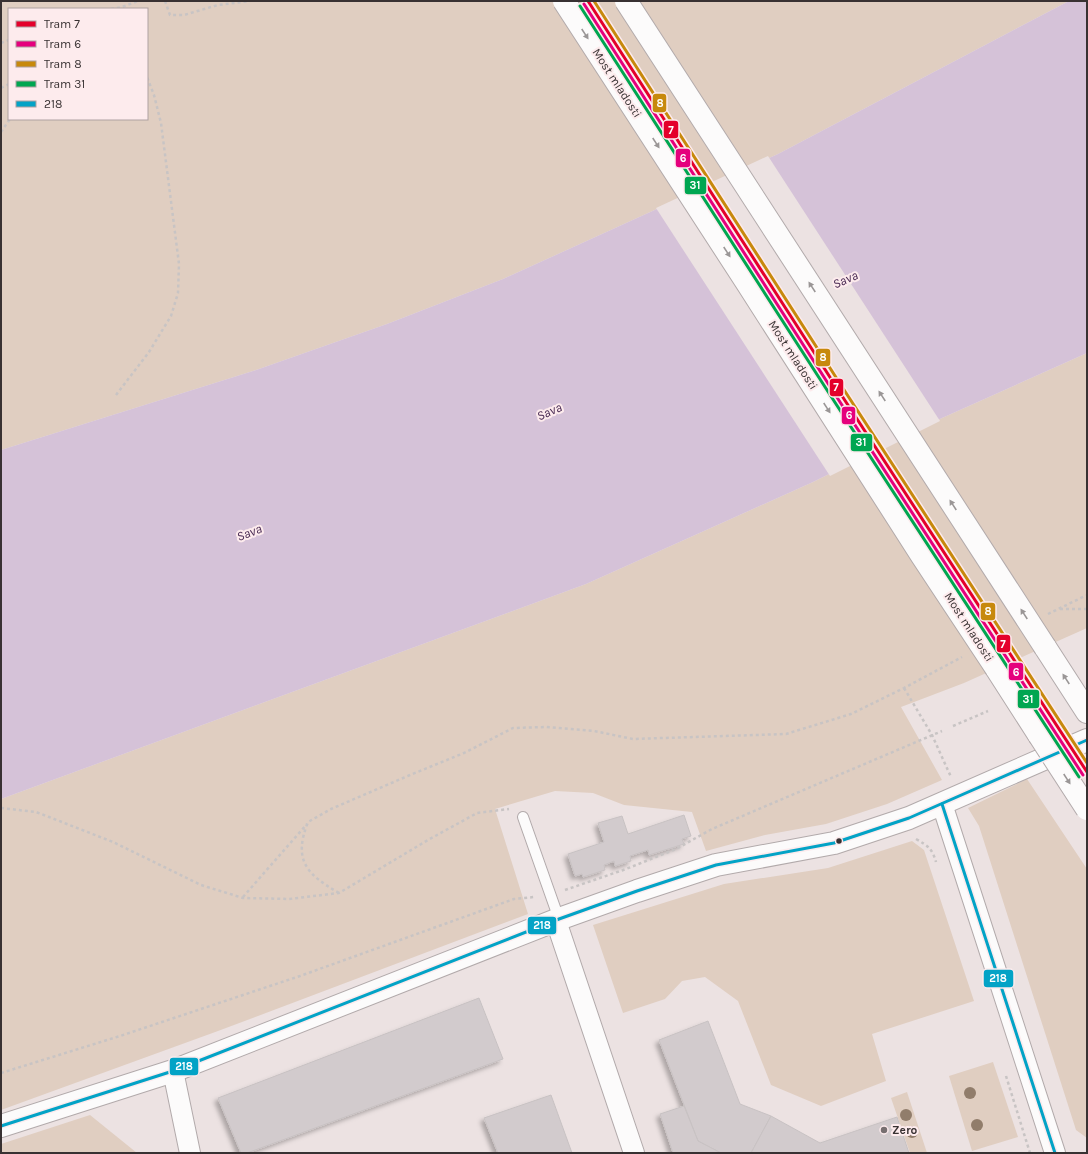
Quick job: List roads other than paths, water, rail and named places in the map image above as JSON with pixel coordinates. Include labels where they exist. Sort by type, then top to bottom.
[{"type":"main road","name":"Most mladosti","points":[[564,1],[1087,809]]},
{"type":"main road","points":[[626,1],[1087,712]]},
{"type":"main road","points":[[1,1126],[172,1071],[558,920],[637,891],[716,865],[834,843],[908,818],[1087,740]]},
{"type":"street","points":[[942,804],[1055,1153]]},
{"type":"street","points":[[558,920],[634,1153]]},
{"type":"street","points":[[172,1071],[190,1153]]},
{"type":"lane","points":[[523,817],[551,895],[558,920]]},
{"type":"water","name":"Sava","points":[[1069,1],[1087,1],[1087,353],[942,418],[813,482],[586,584],[1,799],[1,450],[253,371],[387,324],[503,279],[778,154]]},
{"type":"tram line","name":"7","points":[[588,1],[844,399],[1087,772]]},
{"type":"tram line","name":"8","points":[[594,1],[848,396],[1087,763]]},
{"type":"tram line","name":"6","points":[[584,4],[840,402],[1083,775]]},
{"type":"tram line","name":"31","points":[[580,6],[836,404],[1079,777]]},
{"type":"place","name":"Zero","points":[[884,1130]]}]
